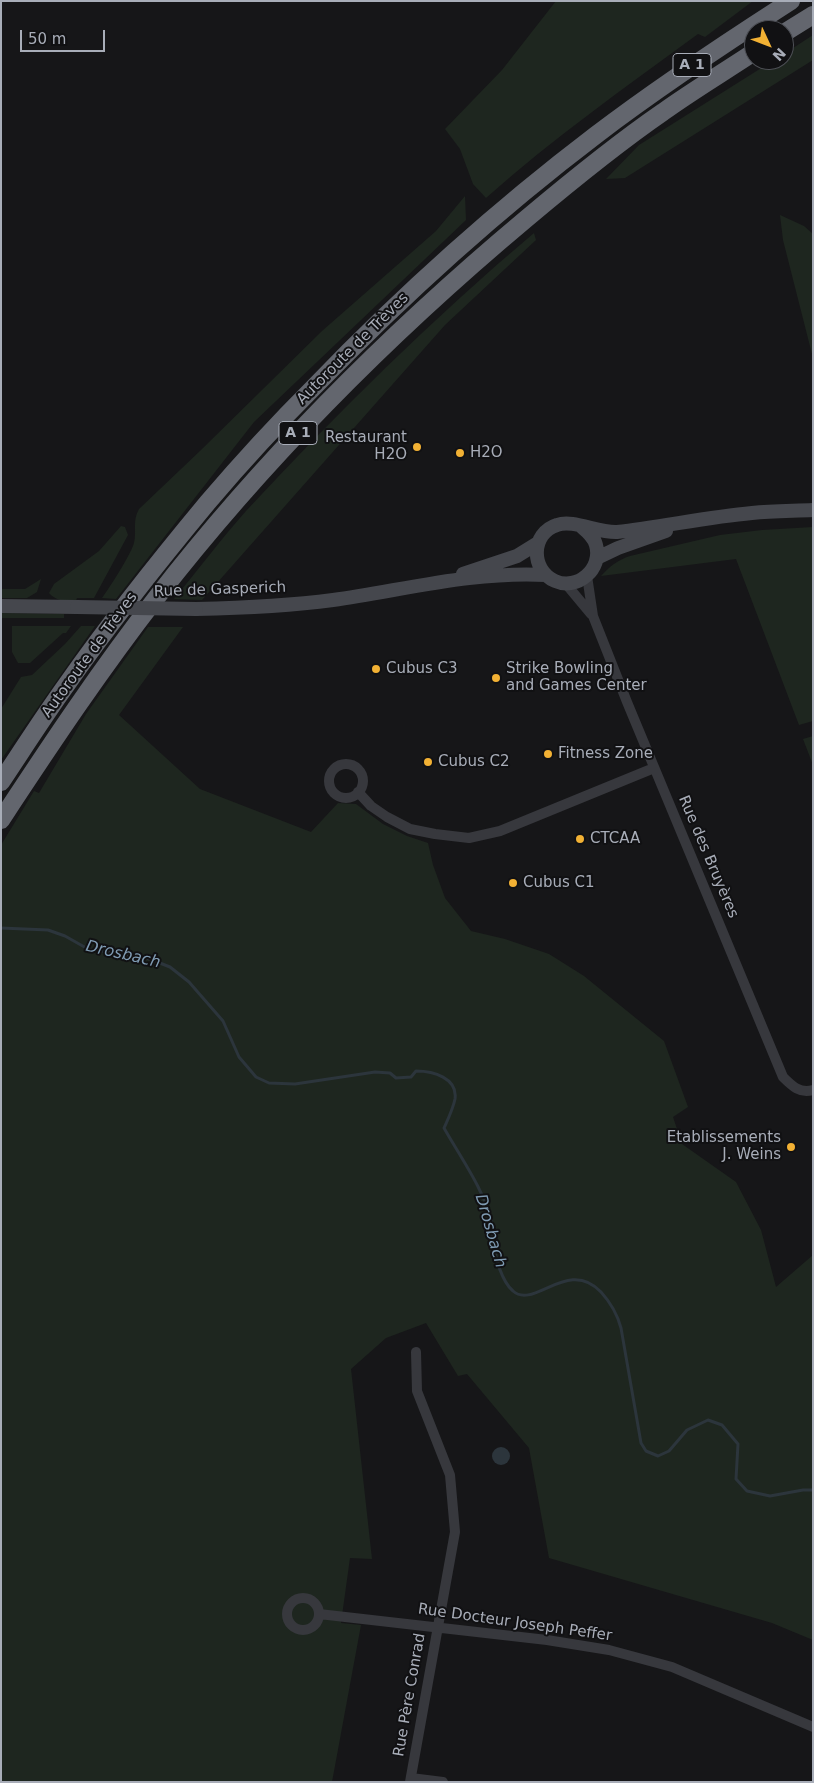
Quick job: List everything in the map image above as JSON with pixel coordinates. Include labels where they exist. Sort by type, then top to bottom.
[{"type":"highway","name":"A 1","points":[[597,134],[664,74],[769,1]]},
{"type":"highway","name":"Autoroute de Trèves","points":[[1,782],[67,684],[141,585],[210,500],[350,349],[469,239],[550,171],[597,134],[712,52],[791,1]]},
{"type":"highway","points":[[794,27],[813,15]]},
{"type":"highway","name":"Autoroute de Trèves","points":[[1,820],[84,695],[158,596],[226,514],[311,419],[422,310],[477,260],[564,188],[664,111],[744,59]]},
{"type":"main road","points":[[582,527],[591,535],[596,546],[597,558],[594,568],[587,576],[577,582],[566,584],[555,581],[540,568],[536,551],[538,543],[546,532],[557,525],[574,524],[614,532],[752,513],[813,510]]},
{"type":"main road","points":[[597,558],[618,548],[692,521]]},
{"type":"main road","name":"Rue de Gasperich","points":[[438,582],[517,556],[538,543]]},
{"type":"main road","name":"Rue de Gasperich","points":[[1,606],[196,609],[268,607],[333,600],[438,582],[520,574],[546,575]]},
{"type":"street","points":[[587,576],[593,616]]},
{"type":"street","points":[[566,584],[593,616]]},
{"type":"street","name":"Rue des Bruyères","points":[[593,616],[654,768],[784,1077],[795,1089],[807,1092],[813,1090]]},
{"type":"street","points":[[358,792],[371,806],[410,829],[469,838],[500,831],[654,768]]},
{"type":"street","name":"Rue Père Conrad","points":[[411,1780],[455,1532],[450,1475],[435,1432],[417,1391],[416,1352]]},
{"type":"street","name":"Rue Docteur Joseph Peffer","points":[[320,1614],[548,1640],[610,1650],[672,1667],[813,1727]]},
{"type":"street","points":[[411,1780],[443,1782]]},
{"type":"shaded area","points":[[556,1],[753,1],[705,37],[698,34],[617,93],[537,155],[486,198],[473,184],[460,149],[445,129],[502,70]]},
{"type":"shaded area","points":[[813,35],[813,60],[625,178],[606,179],[639,145],[758,70],[794,70],[794,47]]},
{"type":"shaded area","points":[[465,196],[466,220],[254,422],[116,599],[102,598],[132,549],[139,509],[322,331],[436,231]]},
{"type":"shaded area","points":[[780,215],[804,226],[813,234],[813,358],[783,240]]},
{"type":"shaded area","points":[[534,233],[536,240],[445,325],[202,600],[174,599],[246,511],[315,438],[422,333]]},
{"type":"shaded area","points":[[121,526],[125,527],[128,535],[94,598],[77,598],[76,601],[65,601],[55,598],[49,593],[54,584],[99,551]]},
{"type":"shaded area","points":[[813,527],[813,721],[799,725],[736,559],[601,576],[614,564],[630,556],[720,535]]},
{"type":"shaded area","points":[[41,579],[37,592],[27,598],[1,598],[1,589],[25,589]]},
{"type":"shaded area","points":[[1,613],[64,614],[64,618],[1,618]]},
{"type":"shaded area","points":[[12,626],[71,626],[66,633],[63,633],[30,663],[18,663],[12,652]]},
{"type":"shaded area","points":[[81,626],[95,626],[1,760],[1,709],[21,677],[32,675]]},
{"type":"shaded area","points":[[148,627],[183,627],[119,715],[200,789],[311,832],[338,803],[356,804],[383,824],[407,836],[428,843],[433,865],[445,898],[471,931],[505,939],[549,954],[584,976],[664,1041],[688,1107],[673,1117],[682,1144],[736,1182],[761,1230],[776,1287],[813,1255],[813,1640],[772,1623],[549,1558],[529,1448],[467,1374],[458,1376],[426,1323],[386,1338],[351,1369],[372,1559],[350,1558],[341,1623],[361,1625],[332,1782],[1,1782],[1,845],[34,791],[39,793],[86,714]]},
{"type":"shaded area","points":[[813,736],[813,765],[803,739]]},
{"type":"shaded area","points":[[501,1447],[507,1450],[510,1456],[507,1462],[501,1465],[495,1462],[492,1456],[495,1450]]},
{"type":"waterway","name":"Drosbach","points":[[1,928],[48,930],[65,936],[88,949],[147,958],[170,967],[189,982],[223,1021],[239,1057],[256,1077],[269,1083],[295,1084],[375,1072],[390,1073],[396,1078],[411,1077],[416,1071],[430,1072],[443,1077],[453,1086],[455,1092],[453,1106],[444,1128],[484,1199],[492,1224],[495,1255],[506,1282],[513,1291],[521,1295],[531,1294],[564,1281],[576,1280],[589,1283],[605,1296],[616,1313],[621,1328],[641,1443],[646,1451],[658,1456],[669,1451],[687,1430],[708,1420],[722,1425],[738,1444],[736,1479],[747,1491],[770,1496],[813,1490]]},
{"type":"place","name":"Restaurant H2O","points":[[417,447]]},
{"type":"place","name":"H2O","points":[[460,453]]},
{"type":"place","name":"Cubus C3","points":[[376,669]]},
{"type":"place","name":"Strike Bowling and Games Center","points":[[496,678]]},
{"type":"place","name":"Fitness Zone","points":[[548,754]]},
{"type":"place","name":"Cubus C2","points":[[428,762]]},
{"type":"place","name":"CTCAA","points":[[580,839]]},
{"type":"place","name":"Cubus C1","points":[[513,883]]},
{"type":"place","name":"Etablissements J. Weins","points":[[791,1147]]}]
